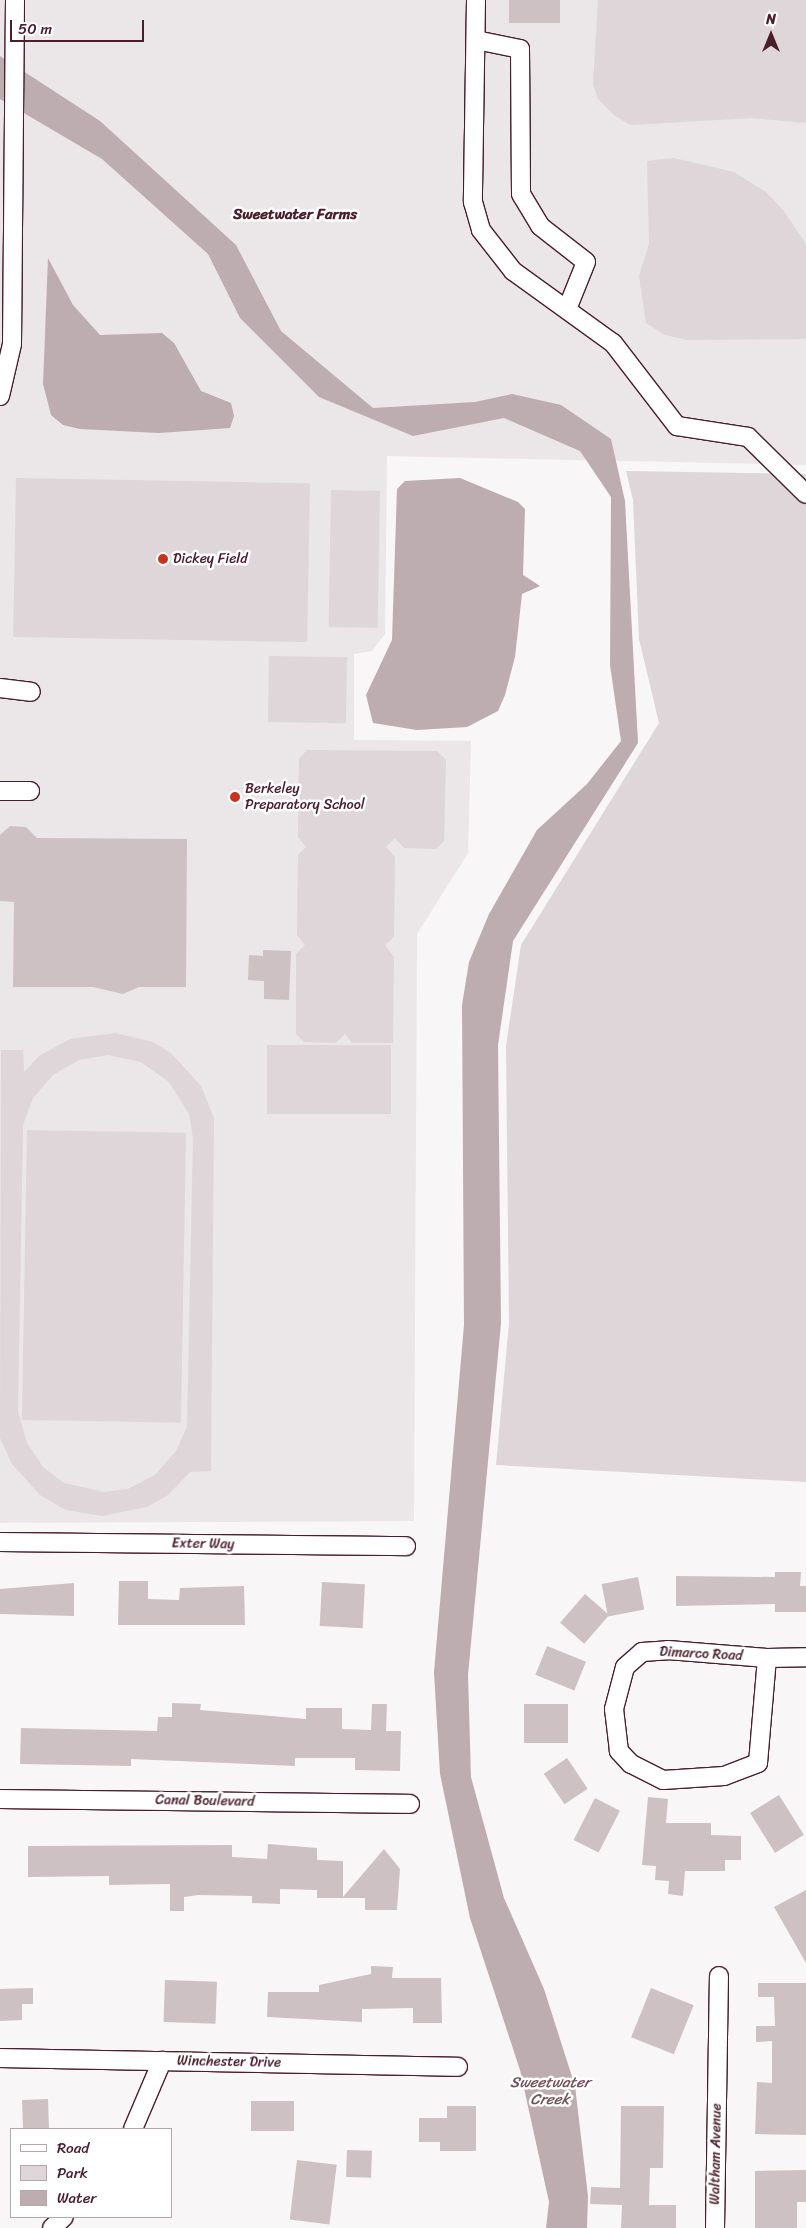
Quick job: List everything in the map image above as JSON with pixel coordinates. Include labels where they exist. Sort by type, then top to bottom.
[{"type":"street","points":[[0,396],[12,344],[6,252],[7,140],[14,113],[15,0]]},
{"type":"street","points":[[476,0],[473,202],[481,230],[513,271],[613,343],[677,426],[748,437],[806,494]]},
{"type":"street","points":[[476,40],[520,48],[522,194],[540,226],[586,262],[567,309]]},
{"type":"street","points":[[0,688],[31,692]]},
{"type":"street","points":[[0,791],[30,791]]},
{"type":"street","name":"Exter Way","points":[[0,1542],[406,1546]]},
{"type":"street","name":"Dimarco Road","points":[[767,1658],[758,1763],[724,1776],[663,1780],[631,1764],[619,1751],[614,1709],[625,1667],[642,1652],[806,1658]]},
{"type":"street","name":"Canal Boulevard","points":[[0,1799],[410,1804]]},
{"type":"street","name":"Waltham Avenue","points":[[715,2228],[719,1976]]},
{"type":"street","name":"Winchester Drive","points":[[0,2058],[458,2067]]},
{"type":"street","points":[[133,2128],[162,2061]]},
{"type":"street","points":[[52,2228],[63,2218]]},
{"type":"shaded area","name":"Berkeley Preparatory School","points":[[0,0],[806,0],[806,465],[387,456],[385,634],[372,651],[354,654],[354,740],[471,741],[468,853],[417,934],[414,1521],[0,1523]]},
{"type":"green space","points":[[598,0],[806,0],[806,123],[752,118],[630,125],[614,115],[598,99],[593,85]]},
{"type":"green space","points":[[674,158],[734,172],[766,192],[783,210],[806,244],[806,339],[688,340],[665,335],[646,323],[639,276],[649,244],[647,161]]},
{"type":"green space","points":[[626,471],[806,474],[806,1482],[496,1465],[509,1323],[506,1046],[521,945],[659,723],[639,639],[633,500]]},
{"type":"green space","name":"Dickey Field","points":[[16,478],[310,483],[307,642],[13,637]]},
{"type":"green space","points":[[331,490],[380,491],[378,628],[329,627]]},
{"type":"green space","points":[[269,656],[347,657],[346,723],[268,722]]},
{"type":"green space","points":[[307,750],[437,751],[446,760],[444,841],[436,849],[404,848],[395,838],[386,847],[395,857],[394,937],[385,945],[394,957],[393,1043],[352,1043],[345,1034],[336,1043],[304,1042],[296,1034],[296,954],[305,945],[297,935],[298,855],[306,847],[298,837],[299,759]]},
{"type":"green space","points":[[115,1033],[153,1042],[171,1053],[201,1086],[214,1118],[211,1471],[190,1472],[168,1495],[147,1507],[102,1516],[66,1510],[40,1495],[12,1464],[0,1438],[1,1050],[23,1050],[24,1072],[39,1056],[70,1039]],"holes":[[[108,1055],[141,1062],[169,1082],[189,1114],[193,1138],[187,1427],[176,1451],[155,1475],[128,1489],[104,1492],[64,1483],[43,1467],[27,1443],[18,1411],[23,1125],[33,1098],[53,1075],[79,1060]]]},
{"type":"green space","points":[[267,1045],[391,1045],[391,1114],[267,1114]]},
{"type":"green space","points":[[27,1130],[186,1133],[181,1423],[22,1420]]},
{"type":"water","name":"Sweetwater Creek","points":[[0,56],[100,121],[236,245],[281,331],[373,408],[475,402],[512,394],[561,405],[611,439],[625,501],[638,743],[513,941],[498,1045],[501,1323],[468,1675],[471,1777],[504,1898],[544,1989],[575,2086],[588,2196],[587,2228],[546,2228],[549,2202],[520,2070],[470,1918],[440,1774],[434,1672],[464,1325],[462,1005],[469,962],[489,914],[537,830],[587,784],[621,741],[610,665],[611,497],[580,451],[504,418],[413,436],[319,397],[240,318],[208,254],[102,159],[0,99]]},
{"type":"water","points":[[48,258],[73,305],[100,335],[162,333],[174,343],[201,391],[231,403],[234,416],[230,428],[159,433],[80,429],[63,425],[51,415],[43,384]]},
{"type":"water","points":[[460,478],[518,502],[525,509],[523,575],[540,586],[522,594],[515,657],[505,695],[498,711],[467,727],[417,730],[373,723],[366,695],[392,640],[397,489],[405,481]]},
{"type":"building","points":[[509,0],[560,0],[560,23],[509,23]]},
{"type":"building","points":[[10,826],[26,827],[37,838],[187,839],[186,987],[139,987],[123,994],[93,987],[13,987],[14,902],[0,901],[0,835]]},
{"type":"building","points":[[263,950],[291,951],[289,1000],[264,999],[264,981],[248,980],[249,955],[263,956]]},
{"type":"building","points":[[775,1572],[801,1572],[800,1586],[806,1586],[806,1612],[775,1612],[775,1604],[676,1606],[676,1576],[775,1577]]},
{"type":"building","points":[[638,1577],[644,1609],[608,1616],[602,1584]]},
{"type":"building","points":[[119,1581],[148,1581],[148,1599],[179,1600],[180,1588],[244,1586],[245,1625],[118,1625]]},
{"type":"building","points":[[322,1582],[365,1584],[363,1628],[320,1626]]},
{"type":"building","points":[[74,1583],[74,1616],[0,1614],[0,1589]]},
{"type":"building","points":[[585,1594],[609,1615],[584,1644],[560,1623]]},
{"type":"building","points":[[547,1646],[586,1662],[574,1690],[535,1675]]},
{"type":"building","points":[[172,1703],[201,1704],[200,1710],[306,1719],[306,1708],[342,1708],[342,1729],[371,1730],[372,1704],[387,1704],[386,1731],[401,1731],[400,1771],[355,1770],[355,1758],[295,1758],[295,1766],[131,1759],[131,1766],[20,1764],[21,1728],[157,1731],[158,1717],[172,1717]]},
{"type":"building","points":[[524,1704],[568,1704],[568,1743],[524,1743]]},
{"type":"building","points":[[567,1758],[588,1789],[564,1804],[544,1774]]},
{"type":"building","points":[[779,1795],[804,1835],[775,1853],[750,1813]]},
{"type":"building","points":[[648,1797],[668,1799],[666,1823],[711,1823],[711,1835],[741,1836],[741,1860],[725,1860],[725,1871],[685,1871],[683,1896],[668,1894],[669,1881],[655,1880],[656,1866],[642,1865]]},
{"type":"building","points":[[595,1798],[620,1811],[599,1853],[574,1840]]},
{"type":"building","points":[[268,1844],[317,1848],[317,1860],[343,1861],[343,1897],[384,1849],[400,1869],[397,1910],[365,1910],[365,1898],[317,1898],[317,1890],[280,1889],[280,1904],[252,1903],[252,1896],[198,1895],[184,1897],[184,1911],[170,1911],[170,1884],[109,1885],[109,1876],[28,1877],[28,1846],[232,1845],[232,1857],[267,1859]]},
{"type":"building","points":[[806,1890],[806,1963],[774,1907]]},
{"type":"building","points":[[371,1966],[393,1967],[392,1978],[441,1978],[442,2023],[413,2023],[413,2008],[362,2009],[362,2022],[267,2017],[268,1992],[319,1992],[319,1985],[371,1974]]},
{"type":"building","points":[[165,1980],[217,1982],[216,2024],[164,2022]]},
{"type":"building","points":[[758,1983],[806,1983],[806,2135],[755,2134],[757,2082],[772,2083],[772,2041],[756,2042],[756,2026],[775,2026],[774,1997],[758,1997]]},
{"type":"building","points":[[33,1988],[33,2004],[22,2004],[22,2020],[0,2021],[0,1989]]},
{"type":"building","points":[[651,1988],[694,2005],[674,2054],[631,2037]]},
{"type":"building","points":[[48,2099],[49,2128],[23,2128],[22,2100]]},
{"type":"building","points":[[251,2101],[294,2101],[294,2131],[251,2131]]},
{"type":"building","points":[[447,2106],[476,2106],[476,2151],[440,2151],[440,2142],[419,2142],[419,2118],[447,2118]]},
{"type":"building","points":[[621,2106],[664,2106],[663,2168],[650,2168],[649,2205],[676,2205],[676,2228],[621,2228],[622,2205],[590,2204],[591,2187],[620,2188]]},
{"type":"building","points":[[347,2150],[372,2151],[371,2178],[346,2177]]},
{"type":"building","points":[[297,2160],[337,2165],[329,2224],[290,2220]]},
{"type":"building","points":[[806,2170],[806,2202],[797,2202],[797,2228],[755,2228],[755,2171]]},
{"type":"place","name":"Dickey Field","points":[[163,559]]},
{"type":"place","name":"Berkeley Preparatory School","points":[[235,797]]},
{"type":"district","name":"Sweetwater Farms","points":[[295,215]]}]
